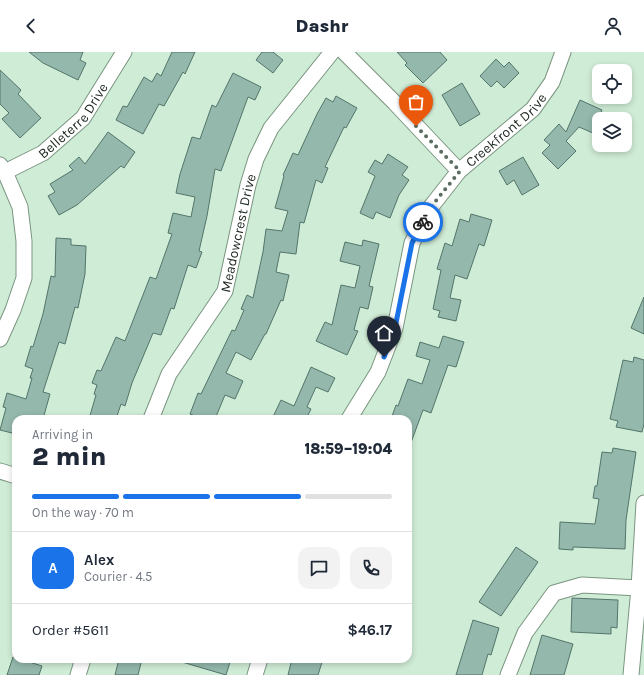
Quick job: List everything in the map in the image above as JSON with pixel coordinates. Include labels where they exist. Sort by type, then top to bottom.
[{"type":"street","name":"Belleterre Drive","points":[[2,168],[43,154],[83,118],[124,52]]},
{"type":"street","name":"Meadowcrest Drive","points":[[153,415],[169,374],[225,291],[248,186],[256,159],[271,128],[332,52]]},
{"type":"street","points":[[344,52],[460,171]]},
{"type":"street","name":"Creekfront Drive","points":[[351,415],[378,372],[395,328],[412,243],[430,208],[460,171],[533,109],[552,82],[563,52]]},
{"type":"street","points":[[0,339],[13,310],[24,278],[24,241],[20,207],[2,168]]},
{"type":"street","points":[[0,471],[12,475]]},
{"type":"street","points":[[631,675],[640,588],[644,503]]},
{"type":"street","points":[[508,675],[525,633],[554,593],[582,585],[640,588]]},
{"type":"street","points":[[78,675],[82,663]]},
{"type":"street","points":[[255,675],[259,663]]},
{"type":"building","points":[[29,52],[83,52],[80,60],[86,63],[78,80],[43,63]]},
{"type":"building","points":[[172,52],[195,52],[185,74],[183,72],[164,106],[159,104],[143,134],[116,120],[123,106],[127,107],[144,77],[152,82],[157,73],[161,76]]},
{"type":"building","points":[[262,52],[273,52],[283,60],[273,73],[256,60]]},
{"type":"building","points":[[397,52],[440,52],[447,60],[423,83],[405,65],[407,63]]},
{"type":"building","points":[[496,59],[504,67],[509,62],[519,73],[504,88],[497,81],[491,87],[480,76]]},
{"type":"building","points":[[0,70],[21,90],[18,94],[41,118],[20,138],[2,119],[9,113],[0,104]]},
{"type":"building","points":[[233,73],[261,87],[255,100],[248,97],[221,171],[215,169],[199,251],[202,252],[196,268],[188,265],[174,309],[171,308],[161,335],[153,333],[132,383],[125,406],[121,404],[117,415],[90,415],[96,395],[94,394],[97,385],[92,383],[97,370],[101,371],[116,337],[125,341],[150,277],[156,279],[172,234],[168,233],[173,213],[191,217],[195,197],[176,193],[180,174],[192,137],[200,139],[212,105],[216,107]]},
{"type":"building","points":[[462,83],[480,114],[460,126],[442,95]]},
{"type":"building","points":[[336,96],[357,108],[346,128],[344,127],[325,167],[328,168],[322,183],[316,180],[304,223],[300,222],[296,254],[280,252],[276,272],[289,275],[283,301],[281,300],[266,334],[251,360],[236,352],[226,373],[243,381],[235,399],[225,395],[217,415],[190,414],[198,393],[201,394],[232,330],[235,331],[244,310],[241,309],[247,295],[253,298],[263,252],[266,229],[282,231],[288,211],[275,208],[284,176],[283,175],[293,153],[298,155],[326,98],[333,102]]},
{"type":"building","points":[[580,100],[602,110],[601,112],[592,112],[592,133],[579,127],[566,141],[576,151],[558,169],[542,153],[550,145],[544,140],[559,124],[566,132]]},
{"type":"building","points":[[108,132],[135,152],[124,168],[121,166],[77,205],[59,215],[48,196],[55,192],[50,184],[73,170],[69,166],[79,157],[85,164]]},
{"type":"building","points":[[388,154],[408,167],[402,175],[409,180],[399,195],[390,218],[376,212],[373,219],[360,213],[375,176],[368,172],[375,160],[382,164]]},
{"type":"building","points":[[523,157],[539,185],[522,195],[514,180],[507,185],[499,171]]},
{"type":"building","points":[[471,214],[492,220],[484,246],[479,244],[467,279],[455,275],[450,298],[461,300],[456,321],[438,317],[440,311],[433,309],[441,270],[437,269],[445,243],[452,246],[460,219],[469,222]]},
{"type":"building","points":[[56,238],[71,239],[71,245],[86,246],[85,274],[78,308],[75,307],[65,344],[59,342],[43,392],[50,394],[44,415],[12,415],[12,433],[0,430],[6,408],[3,407],[7,393],[26,399],[33,369],[25,366],[31,346],[33,347],[43,314],[51,276],[55,277]]},
{"type":"building","points":[[363,240],[379,244],[369,286],[373,287],[368,309],[360,307],[354,330],[358,331],[347,355],[316,341],[325,322],[332,325],[341,285],[355,288],[360,266],[340,261],[345,242],[362,246]]},
{"type":"building","points":[[644,297],[644,334],[631,328]]},
{"type":"building","points":[[443,336],[464,342],[456,367],[448,365],[431,413],[423,410],[412,440],[412,415],[392,415],[396,405],[398,406],[408,379],[422,384],[430,360],[416,356],[420,342],[439,348]]},
{"type":"building","points":[[634,357],[644,360],[644,424],[642,432],[616,427],[618,421],[610,419],[623,360],[633,362]]},
{"type":"building","points":[[311,367],[335,378],[328,392],[316,387],[307,407],[311,409],[308,415],[274,415],[281,400],[294,406]]},
{"type":"building","points":[[613,448],[636,452],[626,520],[625,549],[573,547],[573,550],[559,549],[560,522],[595,524],[599,499],[593,498],[595,486],[597,486],[602,452],[612,453]]},
{"type":"building","points":[[516,547],[538,562],[501,616],[479,602]]},
{"type":"building","points":[[572,598],[618,600],[617,628],[611,627],[611,634],[571,632]]},
{"type":"building","points":[[473,620],[499,628],[491,655],[488,654],[482,675],[456,675]]},
{"type":"building","points":[[542,635],[573,644],[564,675],[530,675]]},
{"type":"building","points":[[12,660],[12,663],[33,663],[42,666],[39,675],[7,675]]},
{"type":"building","points":[[118,663],[141,663],[138,675],[115,675]]},
{"type":"building","points":[[185,663],[230,663],[226,675]]},
{"type":"building","points":[[291,663],[322,663],[318,675],[288,675]]},
{"type":"way so far","points":[[416,126],[460,171],[430,208],[423,222]]},
{"type":"route","points":[[384,357],[395,328],[412,243],[423,222]]}]
